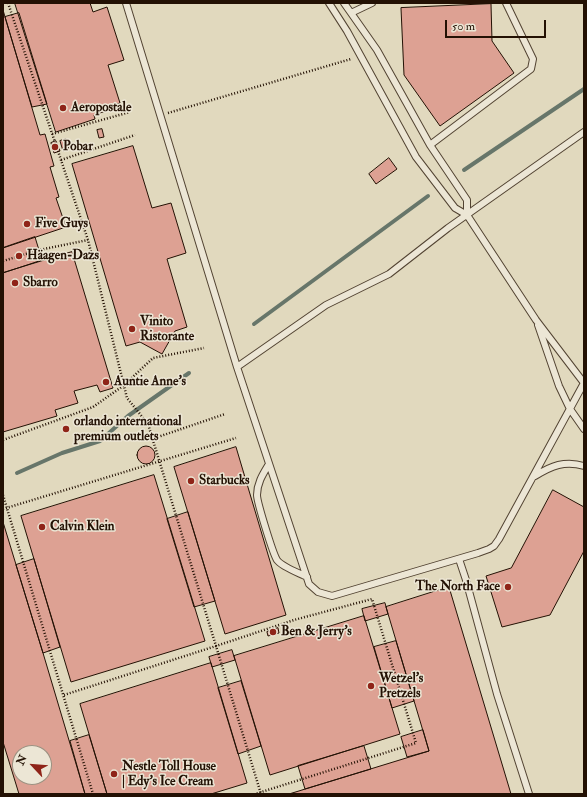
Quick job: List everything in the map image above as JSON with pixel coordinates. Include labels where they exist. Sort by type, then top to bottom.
[{"type":"lane","points":[[126,3],[237,367],[306,577],[309,584],[318,592],[332,596],[478,554],[494,546],[584,383],[536,320],[467,215],[455,208],[416,157],[347,31],[329,3]]},
{"type":"lane","points":[[344,3],[378,50],[430,145],[467,200],[467,215]]},
{"type":"lane","points":[[351,14],[372,3]]},
{"type":"lane","points":[[430,145],[531,69],[533,59],[506,3]]},
{"type":"lane","points":[[347,31],[359,24]]},
{"type":"lane","points":[[237,367],[326,305],[389,274],[467,215],[584,132]]},
{"type":"lane","points":[[536,320],[559,386],[570,409],[584,429]]},
{"type":"lane","points":[[533,477],[550,466],[575,463],[584,466]]},
{"type":"lane","points":[[269,464],[260,479],[257,496],[273,548],[278,561],[306,577]]},
{"type":"lane","points":[[459,559],[497,694],[529,794]]},
{"type":"path","points":[[8,3],[88,240],[126,398],[148,424],[261,793]]},
{"type":"path","points":[[166,114],[354,58]]},
{"type":"path","points":[[52,134],[130,112]]},
{"type":"path","points":[[61,160],[135,135]]},
{"type":"path","points":[[3,261],[39,250],[88,240]]},
{"type":"path","points":[[3,440],[93,407],[124,386],[153,358],[204,348]]},
{"type":"path","points":[[152,439],[225,414]]},
{"type":"path","points":[[3,509],[236,438]]},
{"type":"path","points":[[3,495],[93,794]]},
{"type":"path","points":[[64,695],[294,620],[372,599],[416,743],[255,794]]},
{"type":"building","points":[[15,3],[90,3],[93,12],[107,7],[124,60],[108,65],[120,103],[117,104],[118,107],[94,115],[95,119],[56,132]]},
{"type":"building","points":[[491,4],[492,41],[514,73],[440,126],[404,75],[401,8]]},
{"type":"building","points":[[3,10],[40,135],[45,134],[54,166],[50,167],[59,197],[56,198],[66,227],[3,248]]},
{"type":"building","points":[[19,13],[47,104],[32,107],[5,17]]},
{"type":"building","points":[[102,129],[104,137],[99,138],[97,130]]},
{"type":"building","points":[[66,139],[69,149],[63,151],[60,141]]},
{"type":"building","name":"Pobar","points":[[56,141],[60,151],[54,153],[51,143]]},
{"type":"building","points":[[133,146],[152,208],[171,203],[186,253],[167,259],[187,327],[175,331],[162,354],[140,342],[126,346],[72,164]]},
{"type":"building","points":[[389,158],[397,169],[376,184],[369,174]]},
{"type":"building","points":[[35,237],[42,260],[3,273],[3,248]]},
{"type":"building","points":[[72,252],[113,388],[100,392],[97,385],[74,391],[78,403],[55,410],[57,416],[3,432],[3,273]]},
{"type":"building","points":[[146,446],[152,449],[155,455],[152,461],[146,464],[140,461],[137,455],[140,449]]},
{"type":"building","points":[[236,447],[286,615],[225,634],[174,467]]},
{"type":"building","points":[[154,475],[205,641],[71,682],[21,516]]},
{"type":"building","points":[[553,490],[584,507],[584,551],[550,615],[502,627],[486,576],[511,568]]},
{"type":"building","points":[[188,512],[215,601],[194,607],[167,519]]},
{"type":"building","points":[[3,522],[85,794],[19,794],[16,785],[52,785],[52,745],[12,745],[12,771],[3,742]]},
{"type":"building","points":[[34,559],[60,647],[43,653],[16,565]]},
{"type":"building","points":[[449,587],[511,794],[289,794],[429,751],[386,607]]},
{"type":"building","points":[[385,603],[388,614],[365,621],[362,609]]},
{"type":"building","points":[[364,616],[400,734],[270,775],[234,656]]},
{"type":"building","name":"Ben & Jerry's","points":[[278,628],[279,633],[268,636],[267,632]]},
{"type":"building","points":[[396,641],[414,701],[392,708],[374,647]]},
{"type":"building","points":[[232,650],[235,660],[212,667],[209,657]]},
{"type":"building","points":[[211,663],[247,783],[211,794],[107,794],[80,704]]},
{"type":"building","points":[[241,681],[261,746],[238,754],[218,688]]},
{"type":"building","points":[[423,730],[429,751],[407,757],[401,737]]},
{"type":"building","points":[[89,735],[107,794],[85,794],[70,741]]},
{"type":"building","points":[[364,746],[371,769],[305,789],[298,766]]},
{"type":"waterway","points":[[464,170],[584,89]]},
{"type":"waterway","points":[[254,324],[428,196]]},
{"type":"waterway","points":[[17,473],[62,453],[100,441],[128,416],[189,373]]},
{"type":"place","name":"Aeropostale","points":[[63,108]]},
{"type":"place","name":"Pobar","points":[[55,147]]},
{"type":"place","name":"Five Guys","points":[[27,224]]},
{"type":"place","name":"Häagen-Dazs","points":[[19,256]]},
{"type":"place","name":"Sbarro","points":[[15,283]]},
{"type":"place","name":"Vinito Ristorante","points":[[132,329]]},
{"type":"place","name":"Auntie Anne's","points":[[106,382]]},
{"type":"place","name":"orlando international premium outlets","points":[[66,429]]},
{"type":"place","name":"Starbucks","points":[[191,481]]},
{"type":"place","name":"Calvin Klein","points":[[42,527]]},
{"type":"place","name":"The North Face","points":[[508,587]]},
{"type":"place","name":"Ben & Jerry's","points":[[273,632]]},
{"type":"place","name":"Wetzel's Pretzels","points":[[371,686]]},
{"type":"place","name":"Nestle Toll House | Edy's Ice Cream","points":[[114,774]]}]
